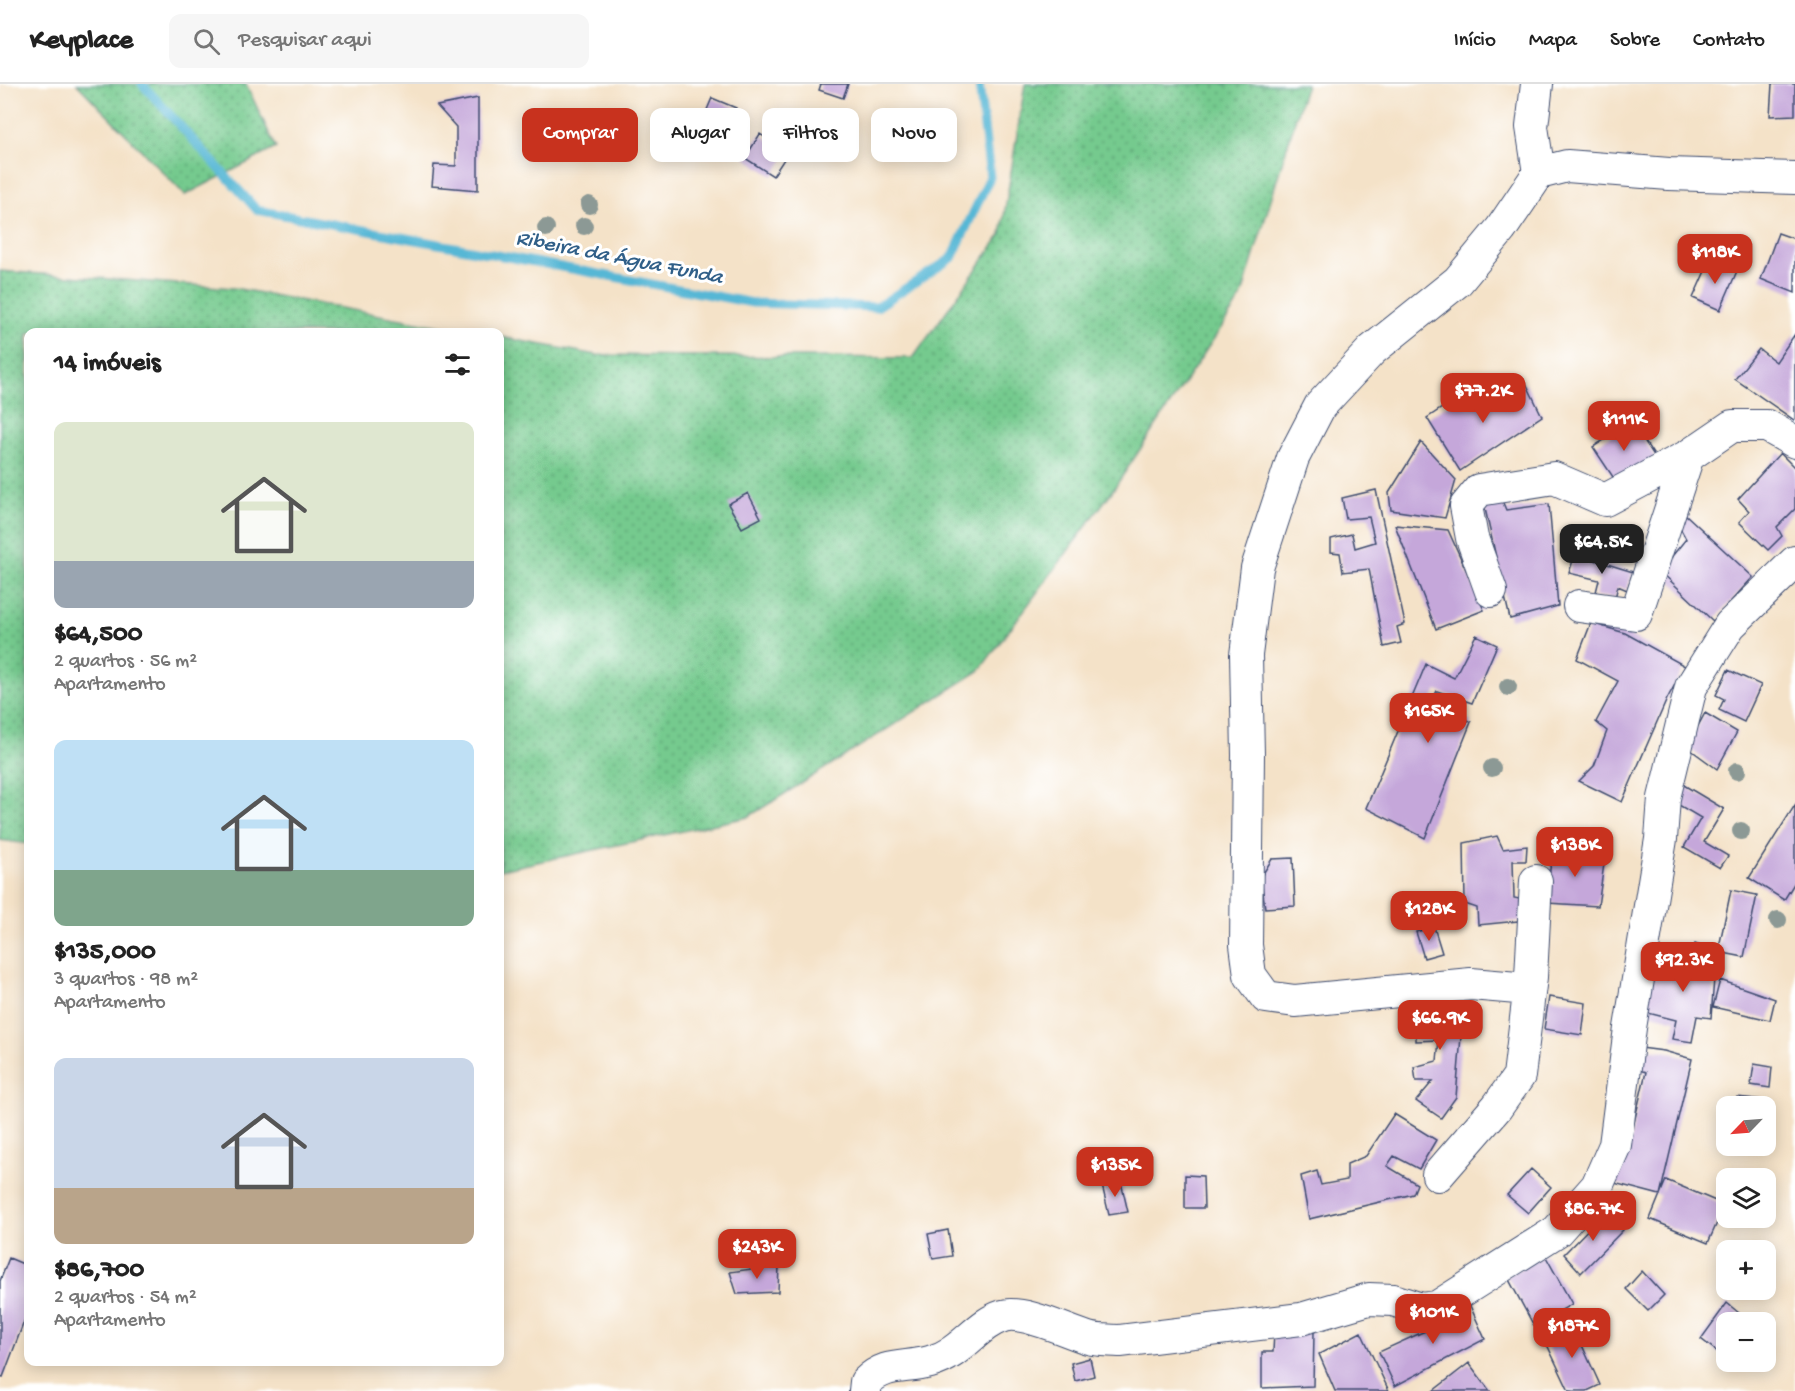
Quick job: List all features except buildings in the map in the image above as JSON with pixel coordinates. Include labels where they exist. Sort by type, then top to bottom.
[{"type":"street","points":[[1537,84],[1532,127],[1539,173]]},
{"type":"street","points":[[1529,989],[1471,984],[1295,1001],[1266,997],[1250,975],[1246,945],[1248,755],[1246,656],[1257,568],[1293,458],[1320,406],[1372,350],[1458,281],[1501,229],[1539,173],[1568,166],[1669,174],[1795,178]]},
{"type":"street","points":[[1491,591],[1472,538],[1466,506],[1479,490],[1554,478],[1605,500],[1688,456],[1732,426],[1767,426],[1795,442]]},
{"type":"street","points":[[1579,606],[1636,614],[1688,456]]},
{"type":"street","points":[[865,1391],[866,1382],[877,1371],[929,1363],[947,1356],[961,1348],[984,1325],[1005,1315],[1026,1317],[1091,1339],[1120,1341],[1301,1319],[1369,1299],[1393,1300],[1421,1309],[1437,1307],[1557,1231],[1597,1186],[1616,1145],[1630,1028],[1660,839],[1664,798],[1691,687],[1730,625],[1795,562]]},
{"type":"street","points":[[1438,1175],[1497,1107],[1519,1076],[1529,989],[1536,881]]},
{"type":"green space","points":[[77,84],[246,84],[276,148],[185,195]]},
{"type":"green space","points":[[1025,84],[1306,84],[1241,298],[1113,490],[979,671],[748,817],[504,869],[504,338],[597,355],[913,358],[1001,235]]},
{"type":"green space","points":[[0,271],[234,288],[449,328],[24,328],[24,843],[0,840]]},
{"type":"waterway","name":"Ribeira da Água Funda","points":[[142,84],[257,210],[753,303],[877,307],[952,258],[990,177],[979,84]]}]
